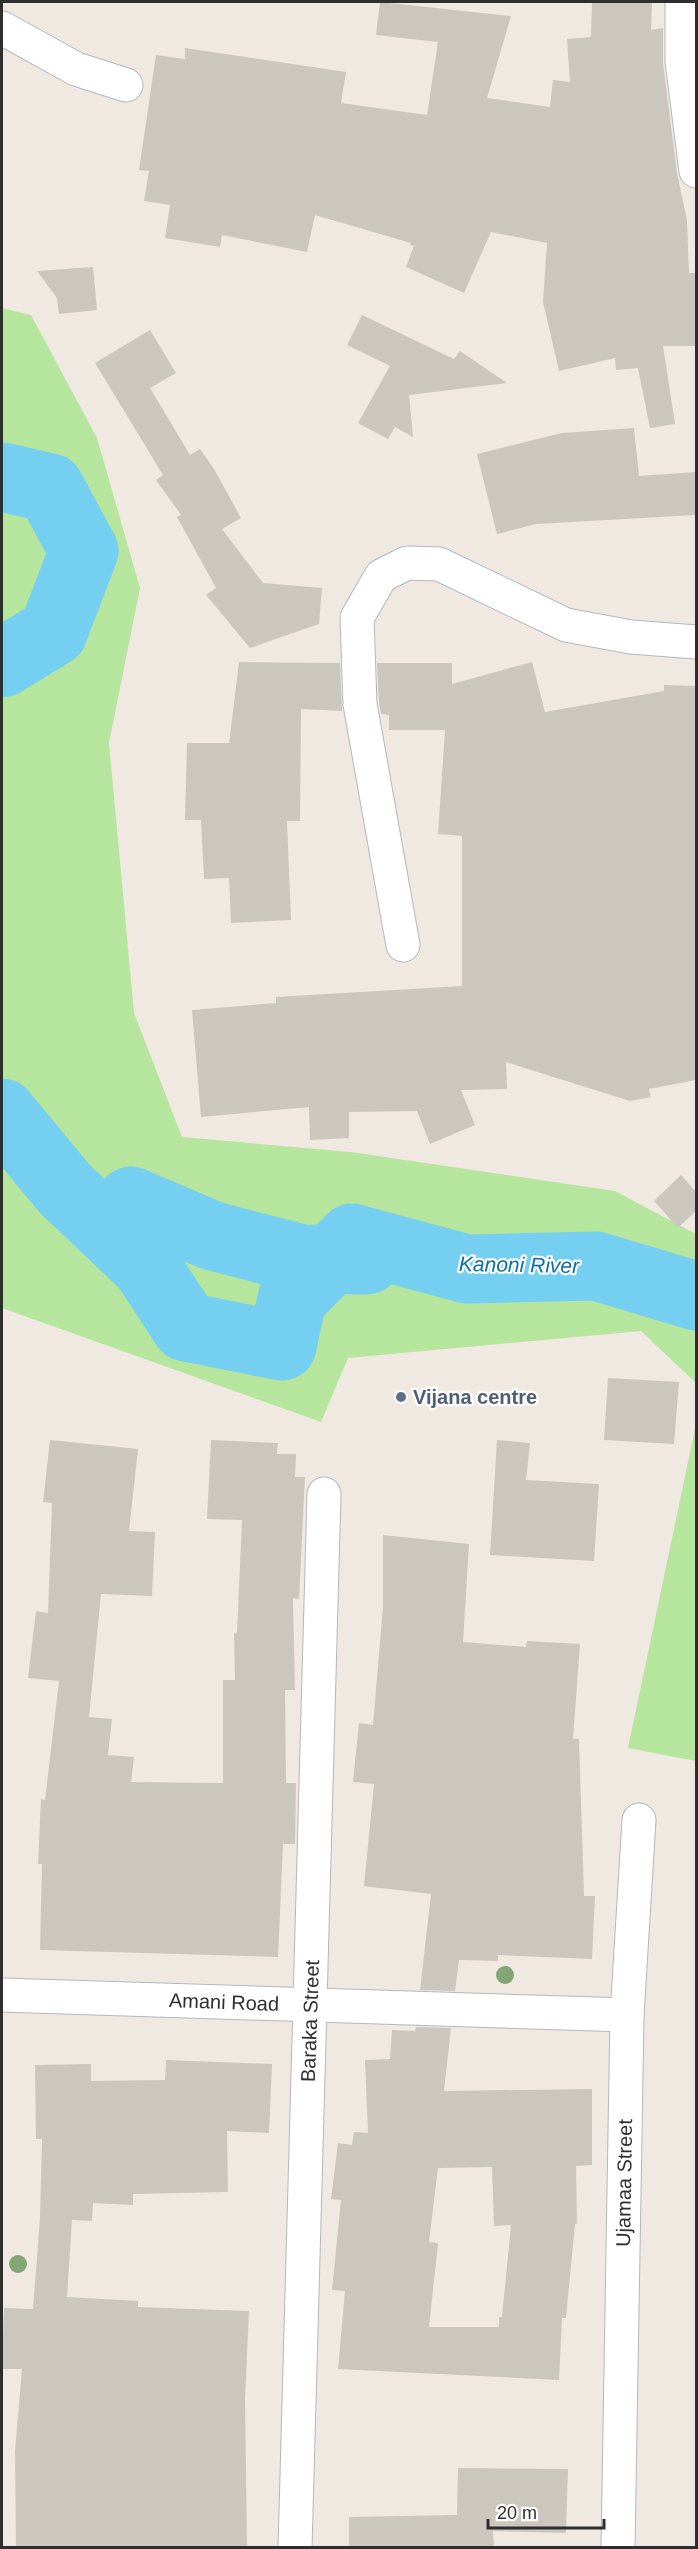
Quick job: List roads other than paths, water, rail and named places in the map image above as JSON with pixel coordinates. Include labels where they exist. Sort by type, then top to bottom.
[{"type":"street","points":[[682,2],[682,61],[696,171]]},
{"type":"street","points":[[2,28],[76,69],[126,86]]},
{"type":"street","points":[[403,945],[360,704],[357,618],[381,576],[407,563],[439,564],[566,625],[631,637],[696,642]]},
{"type":"street","name":"Baraka Street","points":[[295,2547],[324,1494]]},
{"type":"street","name":"Ujamaa Street","points":[[618,2547],[627,2015],[639,1820]]},
{"type":"street","name":"Amani Road","points":[[2,1995],[627,2015]]},
{"type":"waterway","name":"Kanoni River","points":[[2,477],[50,488],[84,551],[53,632],[2,663]]},
{"type":"waterway","name":"Kanoni River","points":[[2,1113],[65,1189],[146,1266],[186,1327],[282,1346],[292,1299],[352,1238],[467,1269],[596,1266],[696,1296]]},
{"type":"waterway","points":[[131,1201],[213,1236],[302,1259],[367,1260]]},
{"type":"place","name":"Vijana centre","points":[[401,1397]]}]
